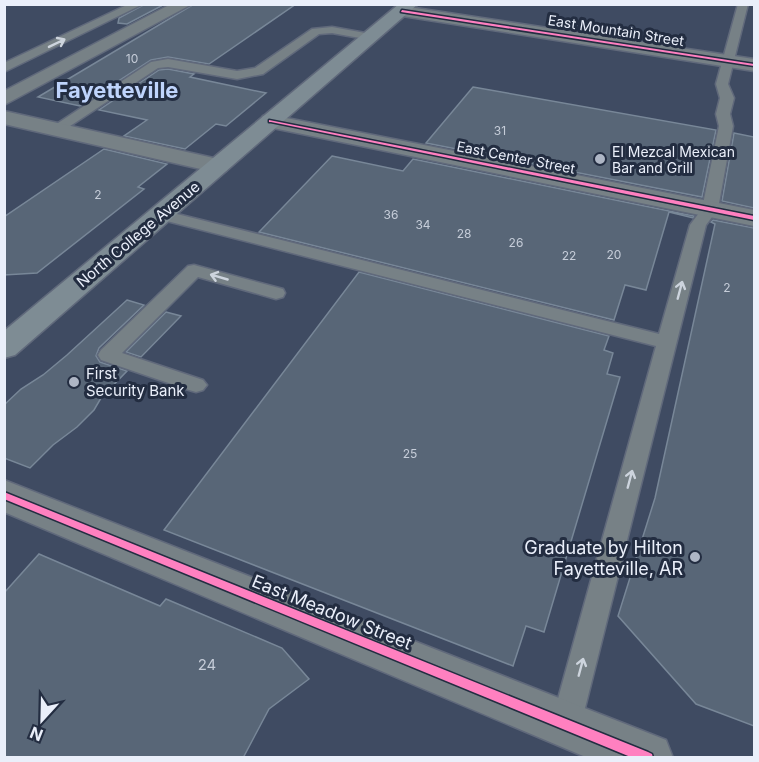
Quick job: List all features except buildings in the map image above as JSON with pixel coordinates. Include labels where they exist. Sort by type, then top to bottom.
[{"type":"main road","name":"North College Avenue","points":[[4,348],[406,8]]},
{"type":"street","points":[[4,99],[184,4]]},
{"type":"street","name":"East Mountain Street","points":[[406,8],[754,65]]},
{"type":"street","points":[[4,82],[26,87]]},
{"type":"street","points":[[4,117],[218,166]]},
{"type":"street","name":"East Center Street","points":[[271,121],[754,218]]},
{"type":"street","name":"East Meadow Street","points":[[4,495],[648,758]]},
{"type":"lane","points":[[4,68],[138,4]]},
{"type":"lane","points":[[566,724],[698,225],[710,209],[726,126],[723,114],[727,98],[722,84],[743,4]]},
{"type":"lane","points":[[56,129],[155,65],[168,63],[237,75],[259,71],[316,31],[332,30],[371,37]]},
{"type":"lane","points":[[161,214],[667,342]]},
{"type":"lane","points":[[196,385],[108,355],[194,270],[276,293]]},
{"type":"cycle path","points":[[402,11],[754,65]]},
{"type":"cycle path","points":[[271,121],[754,218]]},
{"type":"cycle path","points":[[4,495],[648,758]]},
{"type":"place","name":"El Mezcal Mexican Bar and Grill","points":[[600,159]]},
{"type":"place","name":"First Security Bank","points":[[74,382]]},
{"type":"place","name":"Graduate by Hilton Fayetteville, AR","points":[[695,557]]},
{"type":"district","name":"Fayetteville","points":[[117,90]]}]
